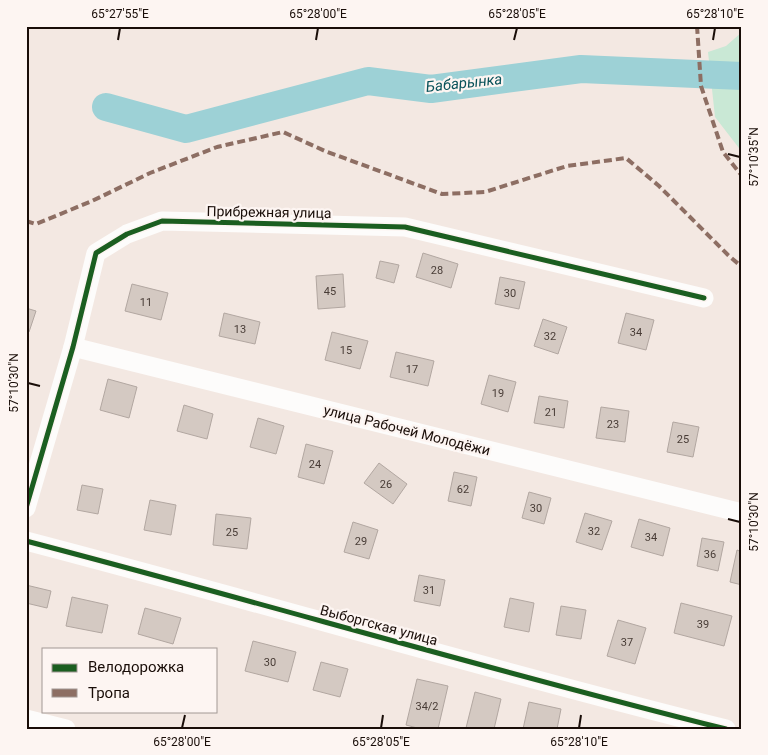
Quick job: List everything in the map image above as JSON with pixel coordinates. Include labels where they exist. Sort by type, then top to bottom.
[{"type":"street","name":"Прибрежная улица","points":[[26,508],[73,347],[96,253],[128,234],[162,221],[405,227],[704,298]]},
{"type":"street","name":"улица Рабочей Молодёжи","points":[[73,347],[742,513]]},
{"type":"street","name":"Выборгская улица","points":[[26,541],[598,697],[726,729]]},
{"type":"street","points":[[26,719],[66,729]]},
{"type":"green space","points":[[742,32],[742,152],[715,117],[708,52],[726,46]]},
{"type":"building","points":[[423,253],[458,264],[451,288],[416,277]]},
{"type":"building","points":[[380,261],[399,265],[394,283],[376,278]]},
{"type":"building","points":[[343,274],[345,307],[318,309],[316,276]]},
{"type":"building","points":[[500,277],[525,282],[519,309],[495,304]]},
{"type":"building","points":[[132,284],[168,293],[161,320],[125,311]]},
{"type":"building","points":[[26,308],[36,311],[29,332],[26,331]]},
{"type":"building","points":[[224,313],[260,322],[255,344],[219,336]]},
{"type":"building","points":[[626,313],[654,320],[646,350],[618,343]]},
{"type":"building","points":[[543,319],[567,327],[558,354],[534,346]]},
{"type":"building","points":[[332,332],[368,341],[360,369],[325,360]]},
{"type":"building","points":[[396,352],[434,361],[428,386],[390,377]]},
{"type":"building","points":[[489,375],[516,382],[508,412],[481,404]]},
{"type":"building","points":[[108,379],[137,387],[129,418],[100,410]]},
{"type":"building","points":[[539,396],[568,401],[564,428],[534,423]]},
{"type":"building","points":[[184,405],[213,414],[207,439],[177,431]]},
{"type":"building","points":[[601,407],[629,411],[625,442],[596,438]]},
{"type":"building","points":[[258,418],[284,426],[276,454],[250,447]]},
{"type":"building","points":[[673,422],[699,427],[693,457],[667,452]]},
{"type":"building","points":[[306,444],[333,451],[324,484],[298,477]]},
{"type":"building","points":[[379,463],[407,484],[393,504],[364,483]]},
{"type":"building","points":[[454,472],[477,477],[471,506],[448,501]]},
{"type":"building","points":[[82,485],[103,489],[98,514],[77,510]]},
{"type":"building","points":[[529,492],[551,498],[544,524],[522,518]]},
{"type":"building","points":[[150,500],[176,505],[171,535],[144,530]]},
{"type":"building","points":[[585,513],[612,521],[602,550],[576,542]]},
{"type":"building","points":[[216,514],[251,518],[247,549],[213,545]]},
{"type":"building","points":[[639,519],[670,528],[663,556],[631,547]]},
{"type":"building","points":[[353,522],[378,530],[369,559],[344,552]]},
{"type":"building","points":[[702,538],[724,542],[718,571],[697,566]]},
{"type":"building","points":[[737,550],[742,552],[742,585],[730,582]]},
{"type":"building","points":[[419,575],[445,580],[440,606],[414,601]]},
{"type":"building","points":[[26,585],[51,591],[47,608],[26,603]]},
{"type":"building","points":[[72,597],[108,605],[102,633],[66,626]]},
{"type":"building","points":[[510,598],[534,603],[529,632],[504,627]]},
{"type":"building","points":[[681,603],[732,616],[724,646],[674,633]]},
{"type":"building","points":[[561,606],[586,610],[581,639],[556,635]]},
{"type":"building","points":[[145,608],[181,618],[173,644],[138,634]]},
{"type":"building","points":[[618,620],[646,628],[635,664],[607,656]]},
{"type":"building","points":[[253,641],[296,652],[288,682],[245,671]]},
{"type":"building","points":[[321,662],[348,669],[340,697],[313,690]]},
{"type":"building","points":[[417,679],[448,686],[438,729],[421,729],[406,725]]},
{"type":"building","points":[[475,692],[501,699],[494,729],[466,728]]},
{"type":"building","points":[[529,702],[561,709],[557,729],[523,729]]},
{"type":"waterway","name":"Бабарынка","points":[[106,107],[186,129],[368,81],[431,89],[581,69],[742,76]]},
{"type":"marked path","points":[[697,26],[701,86],[723,152],[742,176]]},
{"type":"marked path","points":[[26,221],[36,224],[92,201],[150,173],[217,147],[283,132],[325,151],[442,194],[485,192],[567,166],[626,158],[659,186],[742,267]]},
{"type":"cycle path","points":[[26,508],[73,347],[96,253],[127,234],[162,221],[405,227],[704,298]]},
{"type":"cycle path","points":[[26,541],[551,684],[726,729]]}]
